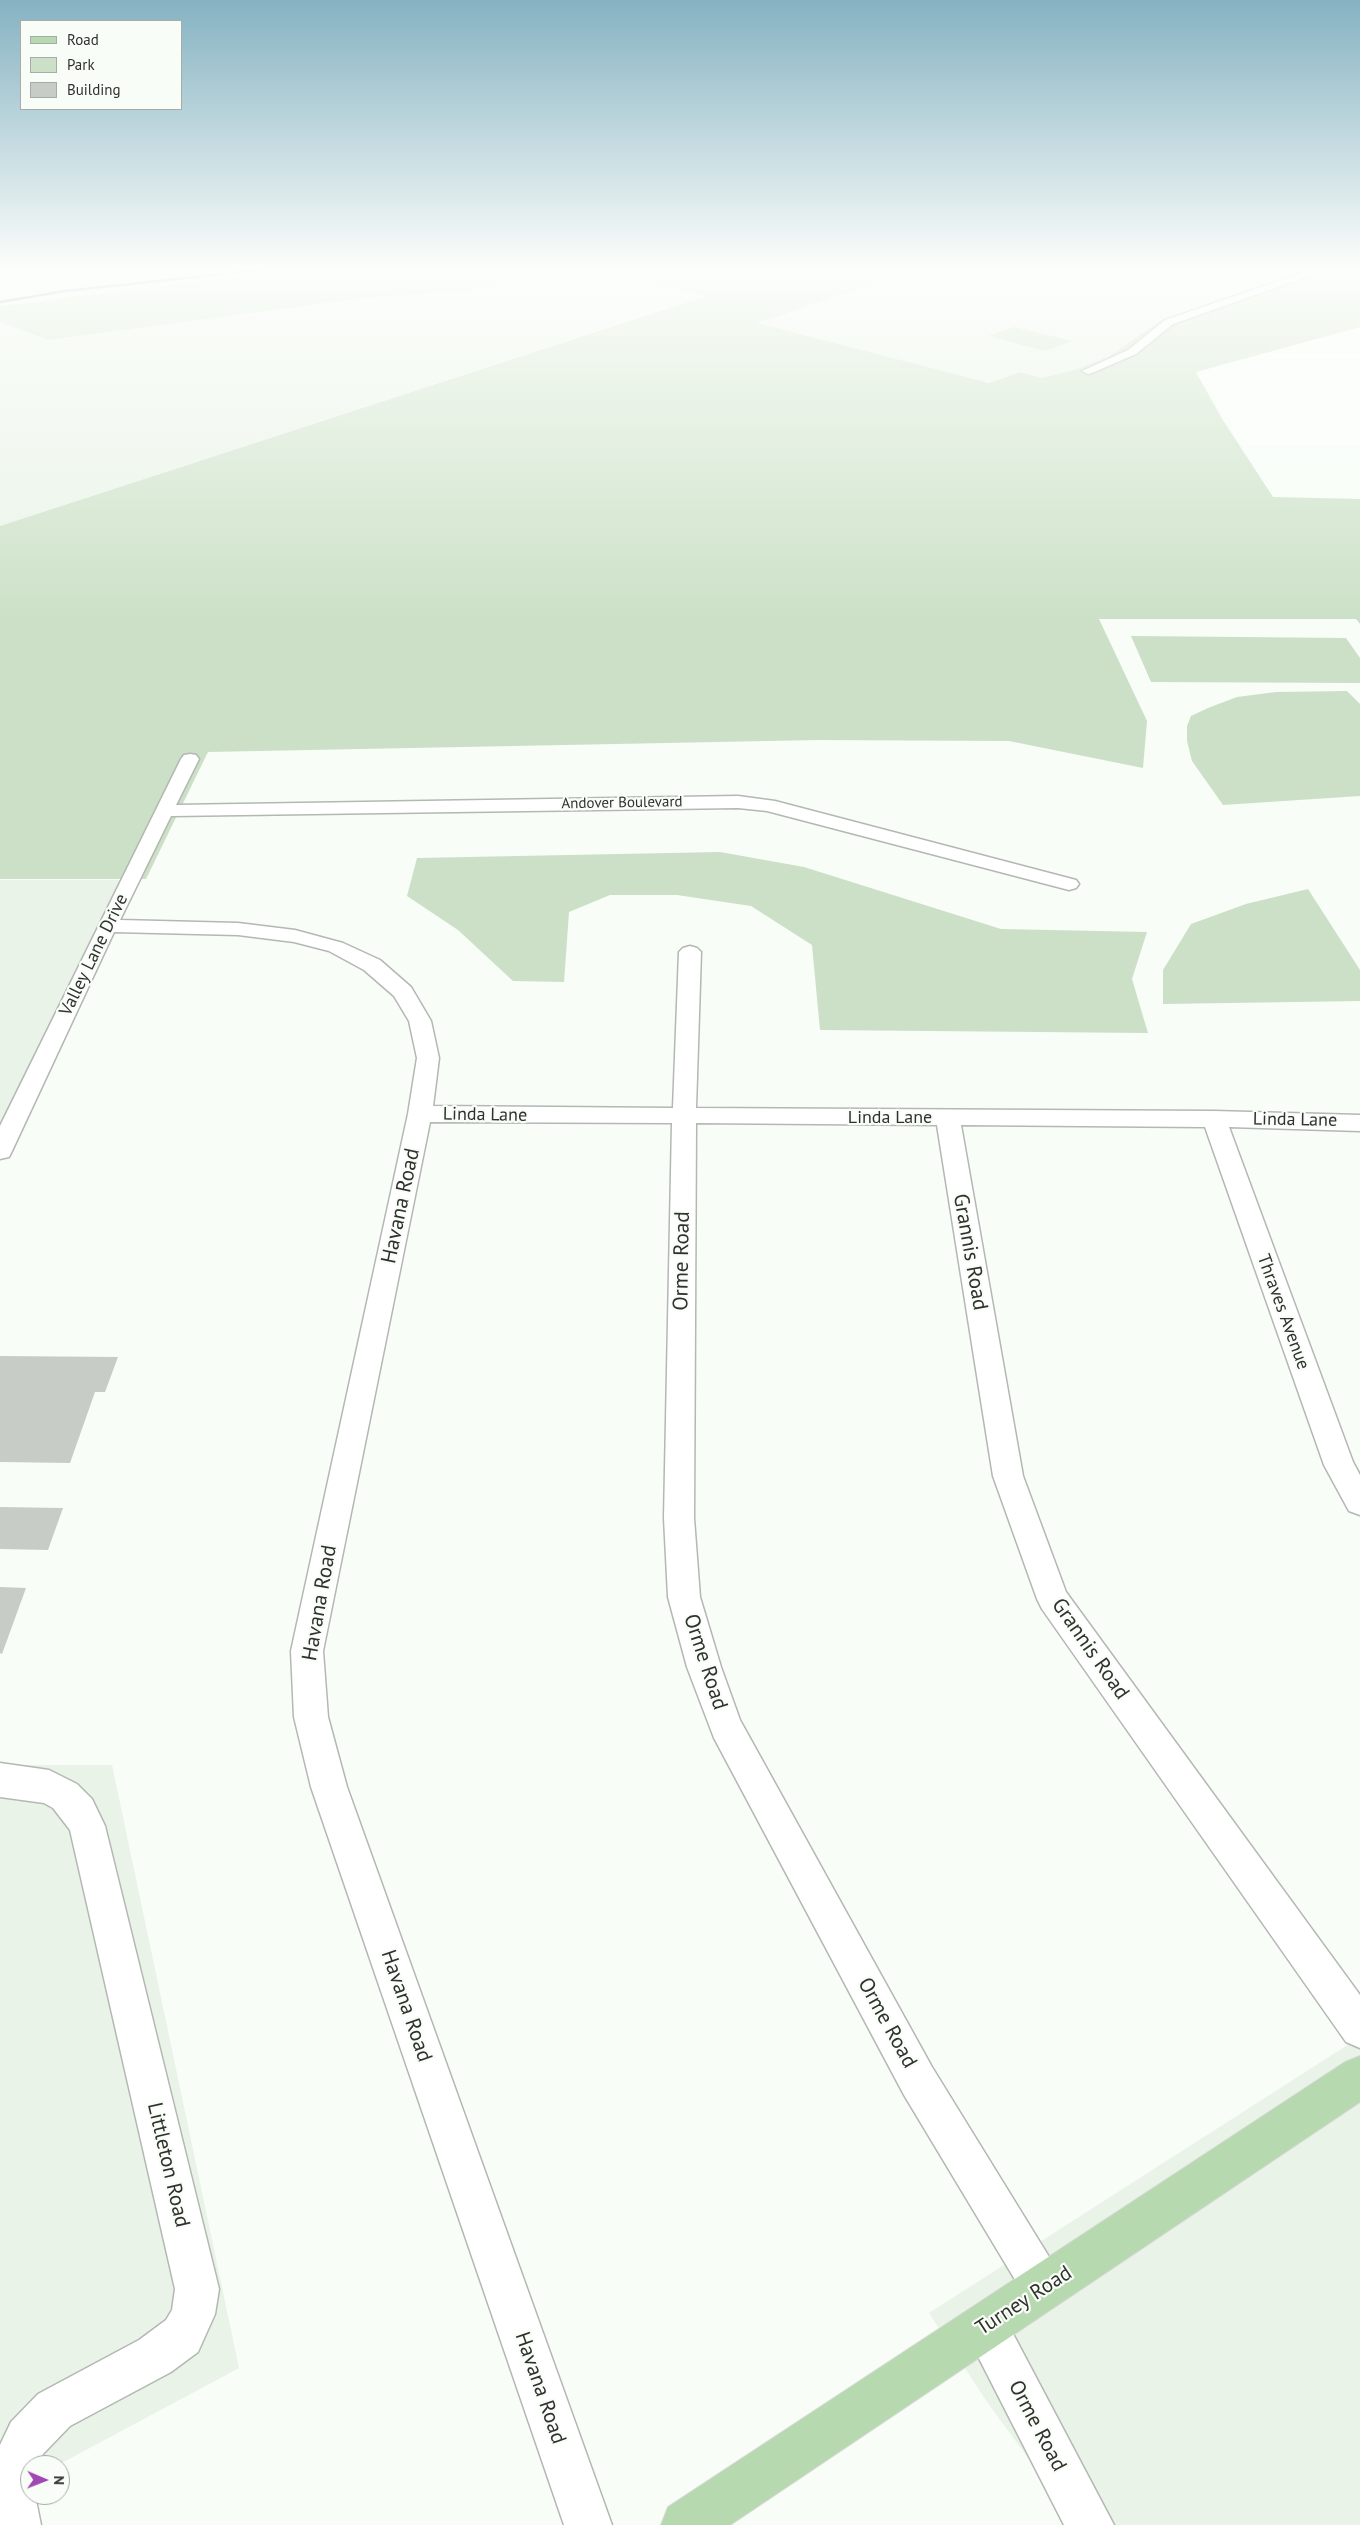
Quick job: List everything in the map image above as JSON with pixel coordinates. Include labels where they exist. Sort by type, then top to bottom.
[{"type":"main road","name":"Turney Road","points":[[686,2525],[1360,2077]]},
{"type":"street","name":"Valley Lane Drive","points":[[0,1151],[107,926],[190,759]]},
{"type":"street","name":"Andover Boulevard","points":[[164,811],[738,802],[768,805],[1069,884]]},
{"type":"street","name":"Havana Road","points":[[107,926],[238,929],[295,936],[336,947],[372,965],[403,992],[420,1021],[428,1058],[420,1114],[307,1651],[311,1717],[329,1787],[588,2525]]},
{"type":"street","name":"Orme Road","points":[[690,952],[684,1117],[679,1518],[684,1597],[704,1667],[726,1727],[918,2081],[1044,2288]]},
{"type":"street","name":"Linda Lane","points":[[420,1114],[1214,1119],[1360,1123]]},
{"type":"street","name":"Grannis Road","points":[[948,1118],[1008,1476],[1053,1599],[1360,2028]]},
{"type":"street","name":"Thraves Avenue","points":[[1214,1119],[1339,1465],[1360,1502]]},
{"type":"street","name":"Littleton Road","points":[[0,1780],[49,1787],[65,1796],[79,1811],[87,1826],[197,2289],[193,2314],[182,2336],[155,2356],[54,2410],[27,2438],[15,2464],[10,2489],[17,2525]]},
{"type":"street","name":"Orme Road","points":[[985,2327],[1090,2525]]},
{"type":"shaded area","points":[[0,388],[423,388],[0,526]]},
{"type":"shaded area","points":[[0,880],[130,880],[0,1153]]},
{"type":"shaded area","points":[[0,1765],[112,1765],[239,2368],[70,2459],[70,2455],[20,2455],[20,2475],[0,2496]]},
{"type":"shaded area","points":[[1360,2037],[1360,2525],[1077,2525],[987,2402],[929,2313]]},
{"type":"green space","points":[[424,388],[1205,388],[1221,417],[1273,497],[1360,499],[1360,624],[1356,619],[1099,619],[1147,721],[1143,768],[1009,741],[818,740],[208,752],[146,879],[0,879],[0,526]]},
{"type":"green space","points":[[1131,636],[1346,638],[1360,658],[1360,683],[1151,682]]},
{"type":"green space","points":[[1347,691],[1360,704],[1360,796],[1223,805],[1192,761],[1187,741],[1187,726],[1191,716],[1208,708],[1237,697],[1276,692]]},
{"type":"green space","points":[[720,852],[804,867],[1001,929],[1147,932],[1132,979],[1148,1033],[820,1030],[812,945],[751,906],[677,895],[610,895],[569,912],[564,982],[513,981],[458,930],[407,896],[417,858]]},
{"type":"green space","points":[[1308,889],[1360,970],[1360,1001],[1163,1004],[1163,970],[1191,924],[1246,904]]},
{"type":"building","points":[[0,1356],[118,1357],[105,1392],[95,1392],[70,1463],[0,1462]]},
{"type":"building","points":[[0,1507],[63,1508],[48,1550],[0,1549]]},
{"type":"building","points":[[0,1587],[26,1588],[2,1654],[0,1653]]}]
